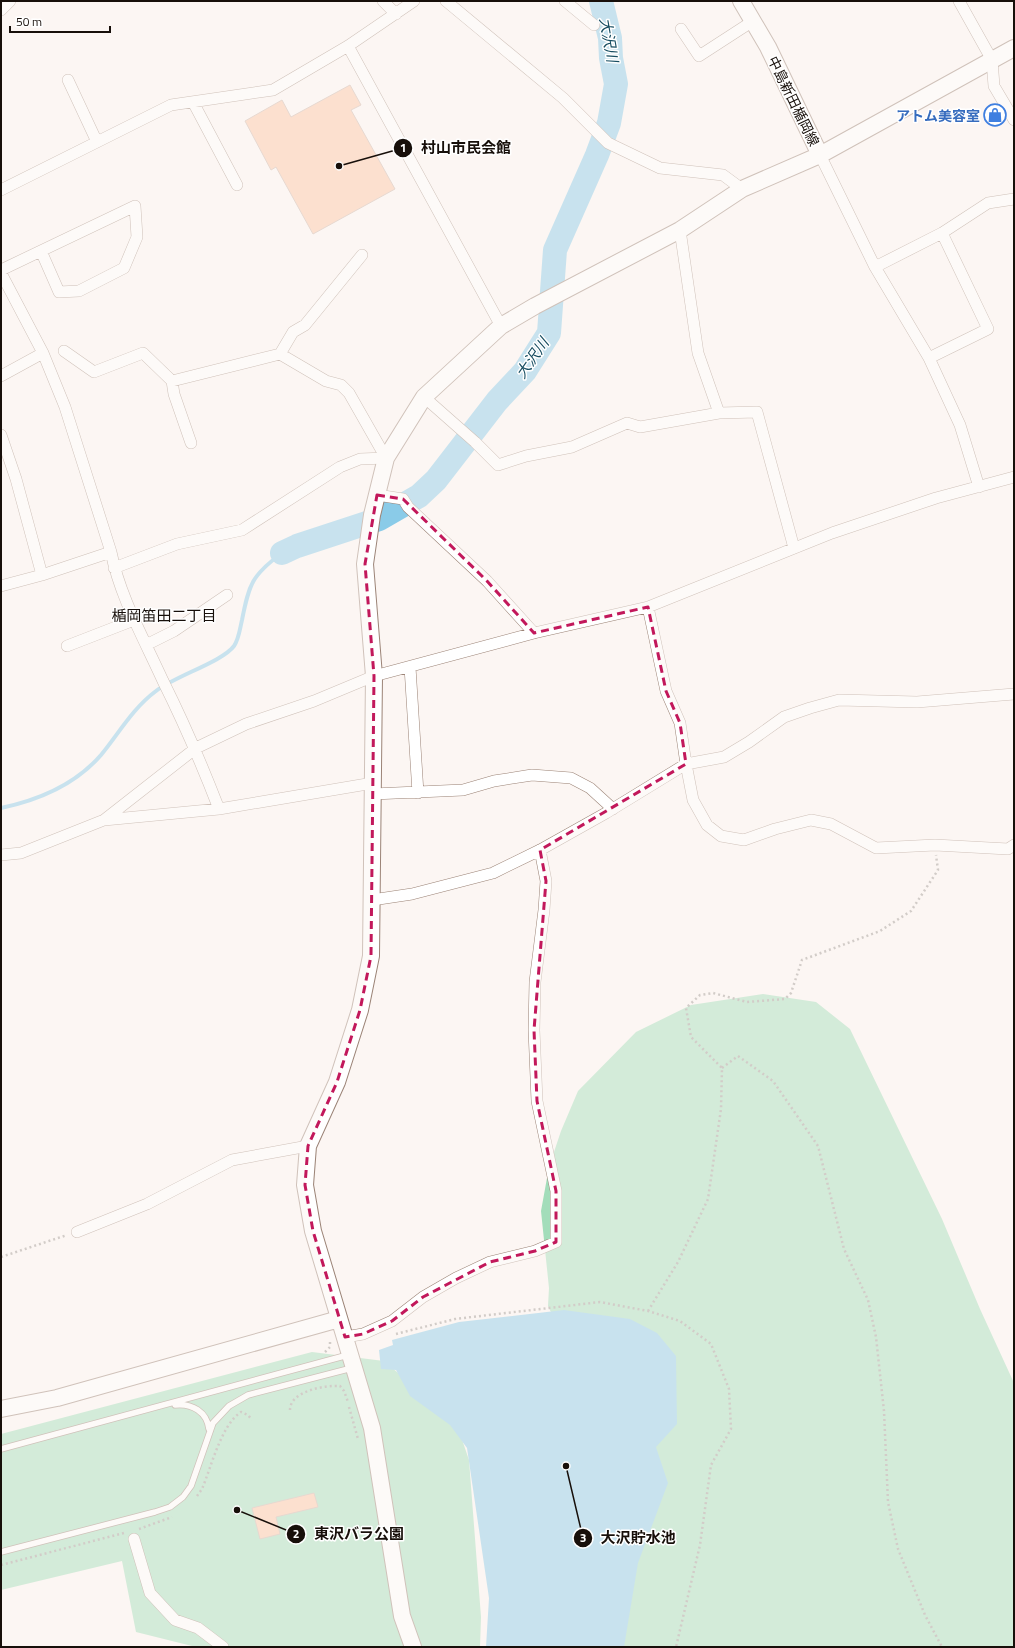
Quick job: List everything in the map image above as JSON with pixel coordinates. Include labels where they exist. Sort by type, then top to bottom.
[{"type":"street","points":[[1,10],[10,1]]},
{"type":"street","points":[[383,1],[396,14]]},
{"type":"street","points":[[1,190],[171,105],[274,90],[348,46],[414,1]]},
{"type":"street","points":[[446,1],[563,98],[608,143],[660,168],[724,175],[742,189]]},
{"type":"street","points":[[565,1],[594,25]]},
{"type":"street","name":"中島新田楯岡線","points":[[741,1],[768,47],[820,155],[1014,48]]},
{"type":"street","points":[[959,1],[992,60],[994,86],[1014,120]]},
{"type":"street","points":[[681,29],[699,56],[753,21]]},
{"type":"street","points":[[348,46],[501,326]]},
{"type":"street","points":[[68,80],[97,142]]},
{"type":"street","points":[[193,102],[236,185]]},
{"type":"street","points":[[414,1647],[402,1616],[372,1428],[313,1231],[305,1185],[308,1146],[337,1082],[360,1010],[371,956],[374,676],[365,564],[372,515],[386,458],[424,397],[501,326],[535,306],[680,230],[742,189],[820,155],[876,267],[929,358],[960,425],[979,487]]},
{"type":"street","points":[[876,267],[942,233],[988,204],[1014,199]]},
{"type":"street","points":[[1,270],[135,206],[137,237],[124,268],[79,291],[59,292],[41,251]]},
{"type":"street","points":[[680,230],[698,353],[719,413]]},
{"type":"street","points":[[929,358],[988,329],[942,233]]},
{"type":"street","points":[[280,354],[293,332],[305,325],[362,255]]},
{"type":"street","points":[[1,273],[43,353],[65,407],[111,552],[114,568],[134,620],[196,748],[219,809]]},
{"type":"street","points":[[64,351],[94,372],[143,353],[172,381],[174,394],[191,443]]},
{"type":"street","points":[[1,376],[43,353]]},
{"type":"street","points":[[172,381],[280,354],[326,382],[341,385],[349,393],[386,458]]},
{"type":"street","points":[[424,397],[460,428],[498,465],[526,456],[572,447],[627,423],[640,427],[719,413],[757,412],[794,548]]},
{"type":"street","points":[[1,435],[16,479],[42,575]]},
{"type":"street","points":[[114,568],[177,544],[242,530],[340,467],[360,460],[386,458]]},
{"type":"street","points":[[104,820],[196,748],[246,724],[314,701],[374,676],[534,634],[648,608],[794,548],[936,498],[1014,477]]},
{"type":"street","points":[[378,495],[406,503],[487,581],[534,634]]},
{"type":"street","points":[[1,586],[42,575],[111,552]]},
{"type":"street","points":[[146,645],[174,631],[227,595]]},
{"type":"street","points":[[648,608],[666,691],[680,723],[693,800],[707,825],[721,836],[744,840],[775,829],[811,820],[831,824],[876,848],[935,846],[1008,849],[1014,845]]},
{"type":"street","points":[[67,646],[134,620]]},
{"type":"street","points":[[410,666],[418,793]]},
{"type":"street","points":[[372,900],[412,894],[493,873],[540,850],[686,764],[724,757],[749,742],[784,717],[839,700],[917,702],[1014,694]]},
{"type":"street","points":[[1,855],[21,853],[104,820],[219,809],[373,789],[418,793],[463,790],[494,781],[532,775],[571,778],[590,788],[613,808]]},
{"type":"street","points":[[345,1337],[364,1334],[392,1321],[423,1297],[456,1278],[490,1262],[535,1251],[556,1242],[556,1191],[537,1101],[534,1030],[535,982],[546,881],[540,850]]},
{"type":"street","points":[[77,1232],[147,1204],[232,1160],[308,1146]]},
{"type":"street","points":[[1,1409],[57,1398],[339,1319]]},
{"type":"street","points":[[134,1539],[150,1593],[175,1620],[198,1628],[223,1647]]},
{"type":"lane","points":[[1,1449],[159,1407],[352,1361]]},
{"type":"lane","points":[[1,1552],[170,1507],[183,1497],[191,1486],[213,1423],[220,1414],[237,1400],[248,1395],[352,1361]]},
{"type":"lane","points":[[159,1407],[190,1405],[197,1409],[206,1419],[209,1431]]},
{"type":"path","points":[[648,1311],[678,1262],[708,1199],[721,1109],[722,1068],[691,1037],[686,1008],[700,995],[713,993],[748,1002],[785,999],[791,993],[802,960],[880,931],[911,911],[938,870],[935,846]]},
{"type":"path","points":[[722,1068],[738,1056],[773,1081],[818,1146],[844,1249],[868,1300],[876,1337],[884,1411],[888,1502],[898,1549],[925,1614],[942,1647]]},
{"type":"path","points":[[1,1257],[77,1232]]},
{"type":"path","points":[[394,1334],[454,1319],[600,1302],[648,1311],[680,1320],[711,1344],[729,1389],[731,1429],[711,1465],[700,1545],[676,1647]]},
{"type":"path","points":[[290,1410],[290,1404],[293,1399],[299,1395],[333,1385],[340,1386],[344,1391],[359,1445]]},
{"type":"highlighted area","points":[[377,495],[403,499],[487,581],[534,633],[648,607],[666,691],[680,723],[686,764],[540,850],[546,881],[534,1030],[537,1101],[556,1191],[556,1242],[535,1251],[490,1262],[423,1297],[392,1321],[363,1334],[345,1337],[313,1231],[305,1185],[308,1146],[337,1082],[360,1010],[371,956],[374,676],[365,564]]},
{"type":"green space","points":[[763,994],[816,1002],[850,1029],[942,1219],[980,1309],[1014,1383],[1014,1647],[610,1647],[572,1356],[548,1306],[549,1288],[541,1211],[549,1167],[561,1131],[578,1091],[636,1032],[691,1005]]},
{"type":"green space","points":[[312,1352],[384,1361],[456,1422],[469,1460],[481,1617],[480,1647],[196,1647],[136,1632],[122,1561],[1,1590],[1,1434]]},
{"type":"water","points":[[564,1310],[630,1319],[657,1333],[676,1356],[677,1424],[656,1447],[668,1483],[638,1563],[624,1647],[486,1647],[489,1598],[467,1448],[450,1425],[410,1396],[396,1370],[381,1369],[379,1350],[393,1345],[392,1340],[459,1322]]},
{"type":"building","points":[[350,85],[361,105],[351,110],[395,189],[313,234],[276,167],[271,170],[245,121],[282,100],[291,117]]},
{"type":"building","points":[[314,1493],[318,1507],[276,1517],[280,1534],[260,1539],[252,1508]]},
{"type":"waterway","name":"大沢川","points":[[282,553],[297,546],[379,519],[419,496],[436,480],[497,401],[525,371],[549,333],[555,250],[597,155],[609,123],[616,84],[611,58],[610,38],[601,1]]},
{"type":"waterway","points":[[1,808],[42,796],[56,790],[80,775],[101,755],[140,705],[156,691],[164,685],[219,658],[228,652],[237,640],[247,597],[253,581],[264,568],[282,553]]},
{"type":"place","name":"アトム美容室","points":[[995,115]]},
{"type":"place","name":"村山市民会館","points":[[339,166]]},
{"type":"place","name":"大沢貯水池","points":[[566,1466]]},
{"type":"place","name":"東沢バラ公園","points":[[237,1510]]},
{"type":"district","name":"楯岡笛田二丁目","points":[[164,615]]}]
